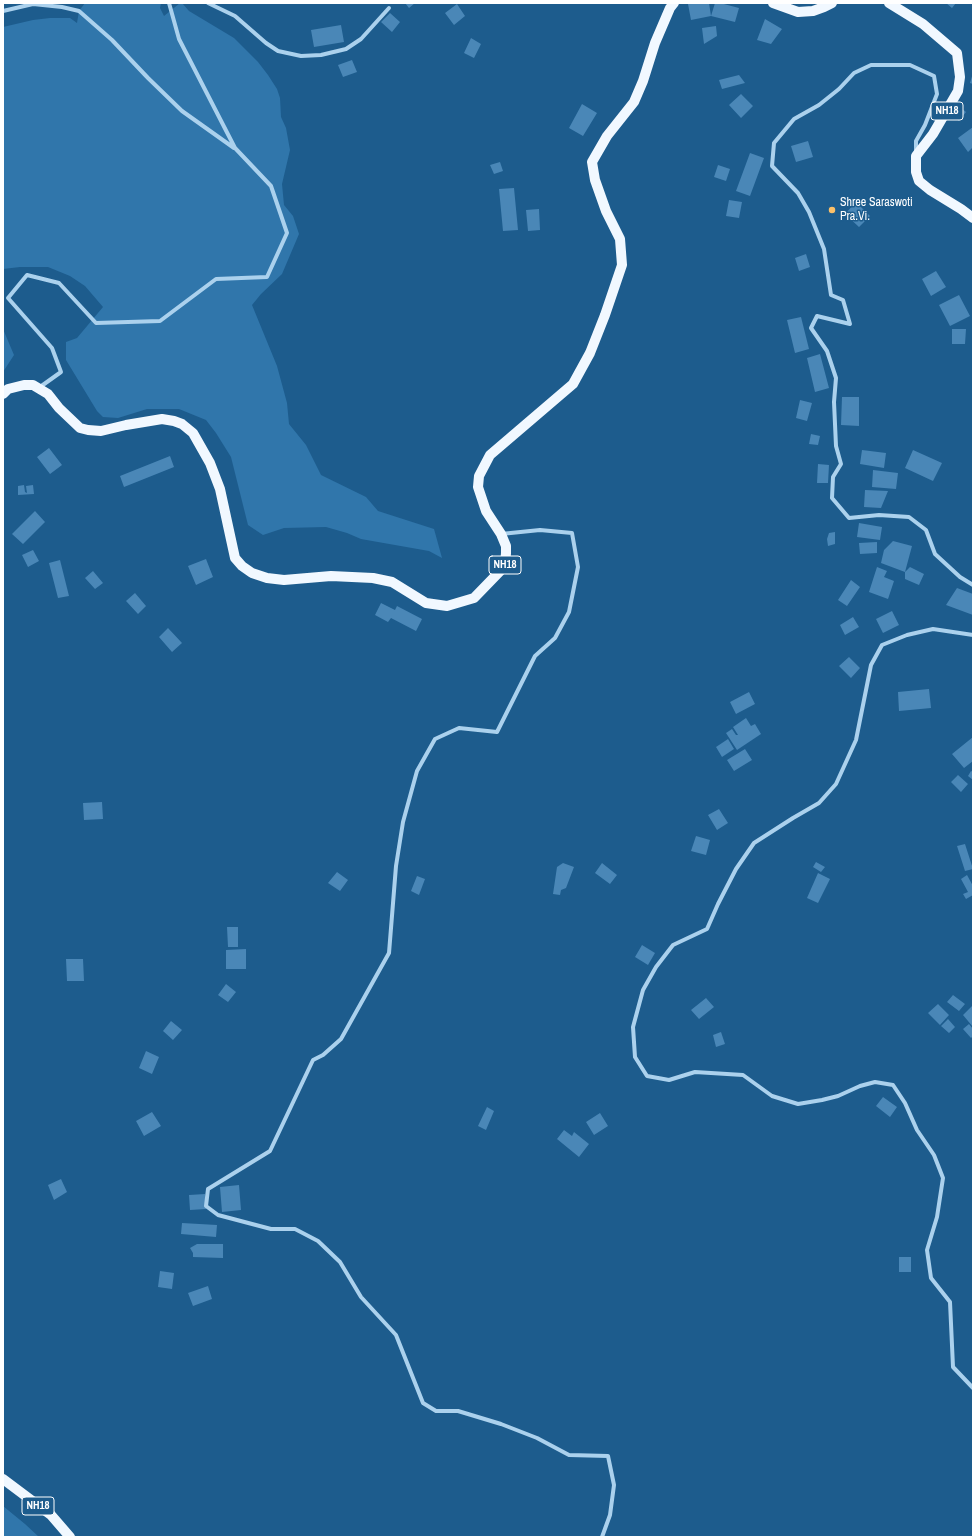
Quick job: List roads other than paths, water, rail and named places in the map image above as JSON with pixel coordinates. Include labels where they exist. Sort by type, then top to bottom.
[{"type":"main road","name":"NH18","points":[[39,388],[48,394],[80,428],[101,431],[162,419],[182,424],[192,433],[210,463],[220,489],[235,558],[242,566],[252,573],[267,578],[284,580],[331,576],[373,578],[392,582],[426,603],[447,606],[474,598],[505,566],[506,546],[501,534],[486,511],[478,487],[479,476],[490,455],[573,384],[590,353],[622,265],[620,239],[606,211],[595,180],[592,162],[607,136],[634,102],[643,81],[655,43],[670,8],[674,3]]},
{"type":"main road","points":[[773,3],[792,10],[818,9],[832,3]]},
{"type":"main road","name":"NH18","points":[[889,3],[923,24],[957,53],[960,77],[958,91],[932,134],[916,156]]},
{"type":"main road","points":[[916,156],[916,172],[919,181],[930,190],[962,209],[973,218]]},
{"type":"main road","points":[[3,394],[8,389],[24,385],[33,385],[39,388]]},
{"type":"main road","name":"NH18","points":[[3,1479],[51,1515],[70,1537]]},
{"type":"street","points":[[169,3],[179,39],[235,148]]},
{"type":"street","points":[[208,3],[235,16],[266,43],[278,51],[301,56],[321,55],[346,48],[361,39],[389,8]]},
{"type":"street","points":[[3,11],[33,4],[62,6],[79,11],[112,40],[182,112],[235,148],[271,186],[287,233],[267,277],[216,280],[160,321],[96,323],[59,283],[27,275],[8,298],[52,348],[61,372],[39,388]]},
{"type":"street","points":[[916,156],[916,140],[925,125],[937,94],[934,76],[922,69],[910,65],[872,66],[854,73],[839,89],[819,105],[794,119],[774,143],[772,166],[798,193],[809,212],[824,249],[831,295],[843,300],[850,324],[817,316],[811,328],[827,351],[836,378],[834,402],[836,446],[841,464],[833,477],[832,498],[849,518],[879,515],[909,517],[926,530],[935,554],[960,578],[973,585]]},
{"type":"street","points":[[501,534],[540,530],[572,532],[578,567],[569,612],[555,638],[535,656],[497,732],[459,728],[434,739],[417,771],[403,822],[396,866],[390,953],[340,1039],[324,1054],[313,1060],[270,1151],[208,1189],[206,1206],[218,1215],[271,1228],[295,1229],[318,1241],[340,1262],[362,1297],[396,1335],[424,1404],[436,1412],[458,1411],[501,1424],[537,1438],[569,1455],[608,1456],[614,1485],[610,1515],[602,1537]]},
{"type":"street","points":[[973,635],[933,629],[907,635],[882,645],[871,665],[856,740],[836,784],[819,803],[754,843],[733,875],[707,929],[673,945],[656,967],[643,990],[633,1027],[635,1057],[647,1076],[669,1080],[695,1072],[743,1075],[772,1096],[798,1104],[838,1096],[860,1086],[876,1082],[893,1085],[906,1103],[917,1130],[934,1155],[943,1178],[937,1217],[927,1250],[931,1278],[950,1302],[953,1367],[973,1388]]},
{"type":"place","name":"Shree Saraswoti Pra.Vi.","points":[[832,210]]}]
